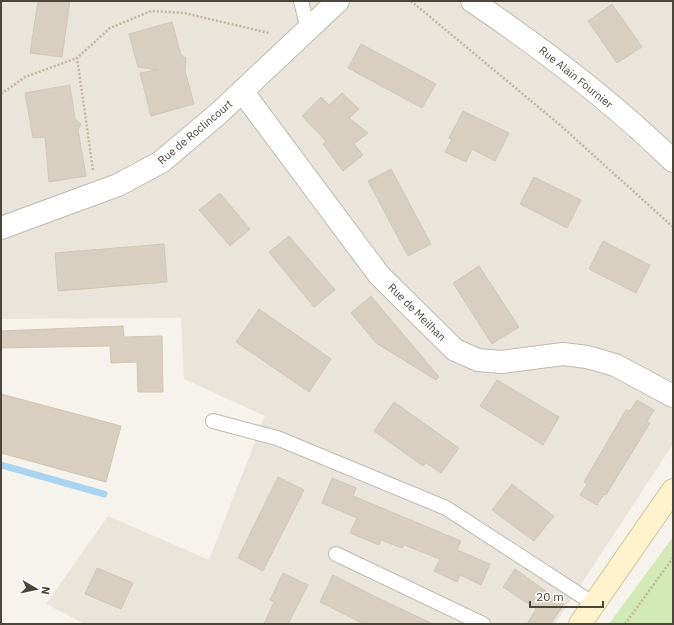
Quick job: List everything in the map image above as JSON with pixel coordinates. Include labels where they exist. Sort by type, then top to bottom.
[{"type":"main road","points":[[580,624],[673,490]]},
{"type":"street","name":"Rue de Roclincourt","points":[[1,228],[118,185],[161,162],[242,91],[338,1]]},
{"type":"street","name":"Rue Alain Fournier","points":[[472,1],[524,36],[602,97],[673,161]]},
{"type":"street","name":"Rue de Meilhan","points":[[242,91],[380,275],[455,350],[478,360],[501,362],[563,354],[587,357],[616,365],[673,396]]},
{"type":"lane","points":[[301,1],[302,35]]},
{"type":"lane","points":[[213,421],[277,438],[446,508],[594,604]]},
{"type":"lane","points":[[336,554],[483,624]]},
{"type":"path","points":[[411,1],[560,125],[673,227]]},
{"type":"path","points":[[1,94],[25,77],[77,58],[110,28],[151,11],[184,12],[302,35]]},
{"type":"path","points":[[77,58],[96,193]]},
{"type":"path","points":[[625,624],[673,558]]},
{"type":"shaded area","points":[[1,1],[673,1],[673,444],[555,624],[85,624],[46,604],[108,516],[209,560],[265,416],[184,379],[181,318],[1,319]]},
{"type":"green space","points":[[673,537],[673,624],[609,624]]},
{"type":"building","points":[[38,1],[70,1],[62,57],[30,53]]},
{"type":"building","points":[[612,4],[642,47],[617,63],[588,21]]},
{"type":"building","points":[[172,22],[181,55],[186,58],[185,71],[194,104],[151,116],[140,73],[158,70],[138,67],[129,34]]},
{"type":"building","points":[[361,44],[436,84],[422,108],[348,68]]},
{"type":"building","points":[[70,85],[75,119],[81,124],[78,130],[86,176],[49,182],[45,137],[33,138],[25,93]]},
{"type":"building","points":[[342,93],[359,109],[349,118],[368,133],[354,144],[363,155],[343,171],[323,144],[326,141],[302,116],[321,97],[329,105]]},
{"type":"building","points":[[463,111],[509,133],[495,161],[472,149],[466,162],[445,152],[452,139],[449,138]]},
{"type":"building","points":[[391,169],[431,244],[408,256],[368,181]]},
{"type":"building","points":[[534,177],[581,200],[567,228],[520,204]]},
{"type":"building","points":[[220,193],[250,229],[230,246],[199,210]]},
{"type":"building","points":[[289,236],[335,290],[314,307],[269,252]]},
{"type":"building","points":[[603,241],[650,265],[636,293],[589,269]]},
{"type":"building","points":[[164,244],[167,282],[58,291],[55,253]]},
{"type":"building","points":[[479,266],[519,327],[492,344],[453,283]]},
{"type":"building","points":[[371,296],[439,377],[436,380],[376,343],[351,313]]},
{"type":"building","points":[[259,309],[331,359],[309,392],[236,342]]},
{"type":"building","points":[[123,326],[124,337],[162,336],[163,392],[138,392],[137,362],[111,363],[110,346],[1,348],[1,331]]},
{"type":"building","points":[[497,380],[559,417],[543,445],[480,406]]},
{"type":"building","points":[[1,394],[121,426],[106,482],[1,453]]},
{"type":"building","points":[[637,400],[654,410],[647,421],[650,423],[606,495],[604,494],[597,505],[580,495],[587,484],[584,482],[626,410],[630,411]]},
{"type":"building","points":[[394,402],[459,448],[441,473],[426,463],[423,466],[374,431]]},
{"type":"building","points":[[278,477],[304,490],[263,571],[238,558]]},
{"type":"building","points":[[332,478],[356,488],[353,496],[461,541],[457,550],[490,564],[481,585],[460,575],[457,582],[434,571],[440,559],[404,545],[402,548],[381,540],[379,545],[350,533],[357,518],[322,503]]},
{"type":"building","points":[[512,484],[554,516],[534,541],[492,510]]},
{"type":"building","points":[[97,568],[133,583],[121,609],[85,594]]},
{"type":"building","points":[[515,569],[564,604],[551,624],[527,624],[536,609],[503,587]]},
{"type":"building","points":[[283,573],[308,585],[288,624],[264,624],[274,602],[270,600]]},
{"type":"building","points":[[333,575],[433,624],[364,624],[320,602]]},
{"type":"waterway","points":[[1,465],[104,494]]}]
